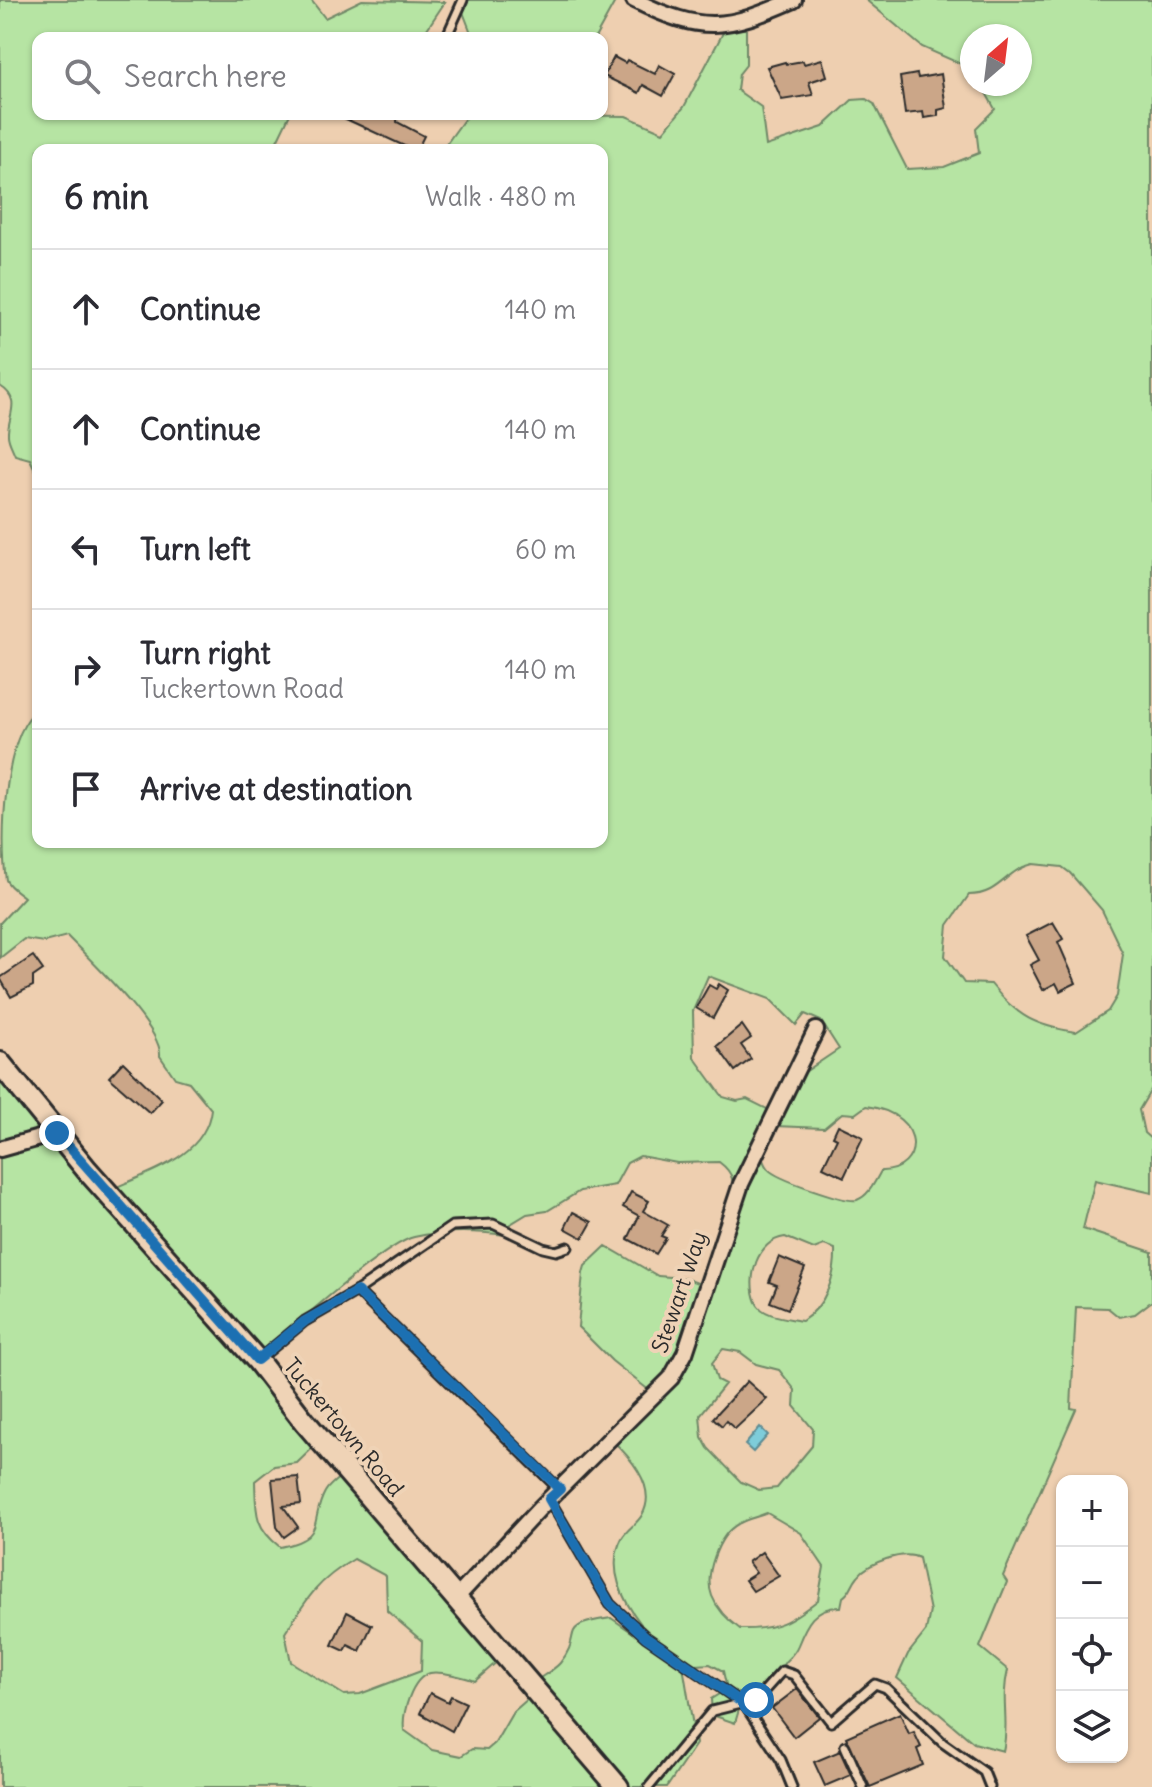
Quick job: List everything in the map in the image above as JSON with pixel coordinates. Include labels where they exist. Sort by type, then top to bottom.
[{"type":"street","points":[[634,0],[680,21],[712,27],[753,18],[794,0]]},
{"type":"street","name":"Stewart Way","points":[[457,1597],[671,1378],[685,1353],[741,1184],[816,1030]]},
{"type":"street","name":"Tuckertown Road","points":[[0,1063],[57,1133],[257,1360],[304,1421],[618,1787]]},
{"type":"street","points":[[0,1149],[57,1133]]},
{"type":"lane","points":[[449,32],[463,0]]},
{"type":"lane","points":[[257,1360],[305,1321],[357,1291],[452,1226],[493,1224],[543,1248],[556,1251],[568,1247]]},
{"type":"lane","points":[[357,1291],[555,1494],[610,1604],[646,1637],[744,1704],[781,1760],[792,1787]]},
{"type":"lane","points":[[649,1787],[712,1711],[756,1700],[782,1671],[794,1675],[831,1722],[875,1684],[886,1688],[943,1743],[984,1772],[990,1787]]},
{"type":"lane","points":[[845,1746],[863,1787]]},
{"type":"green space","points":[[0,0],[311,0],[325,18],[362,0],[445,2],[425,32],[32,32],[32,120],[287,120],[277,141],[281,144],[32,144],[32,463],[30,459],[15,455],[8,435],[11,397],[0,386]]},
{"type":"green space","points":[[467,0],[616,0],[598,32],[471,32],[463,12]]},
{"type":"green space","points":[[866,0],[1152,0],[1152,1088],[1139,1110],[1144,1133],[1152,1140],[1152,1193],[1095,1180],[1083,1229],[1152,1252],[1152,1301],[1135,1314],[1119,1317],[1108,1308],[1076,1307],[1071,1408],[1076,1409],[1003,1576],[1007,1582],[980,1647],[1008,1670],[1003,1751],[974,1743],[897,1678],[908,1654],[926,1631],[930,1611],[919,1558],[905,1555],[870,1566],[843,1597],[841,1607],[824,1610],[812,1618],[795,1651],[784,1663],[779,1683],[761,1697],[741,1703],[735,1723],[712,1715],[711,1699],[727,1689],[723,1671],[710,1664],[683,1666],[696,1744],[667,1787],[0,1787],[0,1061],[110,1190],[173,1161],[187,1151],[207,1126],[211,1109],[189,1082],[175,1078],[160,1056],[150,1029],[106,976],[67,936],[44,942],[24,939],[0,958],[0,923],[24,897],[6,880],[4,816],[11,764],[26,722],[32,716],[32,848],[608,848],[608,144],[446,144],[464,120],[608,120],[608,116],[626,116],[663,132],[684,107],[725,29],[746,29],[746,65],[739,74],[737,90],[761,107],[766,146],[823,127],[852,100],[866,99],[874,104],[907,169],[944,167],[979,153],[976,128],[995,109],[988,96],[1032,96],[1032,24],[960,24],[960,64],[922,47]],"holes":[[[1033,864],[1062,867],[1070,873],[1102,910],[1123,954],[1117,996],[1108,1011],[1076,1032],[1050,1027],[1028,1018],[1010,1005],[991,984],[964,983],[945,956],[948,925],[969,895],[988,891],[1016,871]],[[708,976],[770,999],[796,1025],[805,1014],[821,1021],[839,1049],[790,1082],[773,1112],[747,1099],[737,1101],[723,1097],[694,1057],[693,1011]],[[866,1106],[886,1111],[901,1120],[913,1142],[906,1162],[895,1169],[881,1171],[861,1198],[840,1198],[812,1189],[784,1178],[767,1167],[760,1152],[775,1126],[824,1128],[842,1113],[855,1114]],[[640,1156],[677,1163],[719,1162],[731,1175],[732,1189],[728,1201],[733,1202],[703,1285],[684,1278],[658,1276],[606,1246],[585,1266],[583,1273],[578,1327],[612,1361],[655,1395],[612,1440],[634,1464],[647,1494],[642,1515],[622,1538],[616,1561],[623,1595],[641,1624],[639,1632],[633,1633],[611,1618],[582,1624],[576,1628],[560,1663],[534,1682],[537,1691],[513,1712],[495,1743],[487,1750],[472,1749],[461,1756],[432,1750],[404,1730],[406,1706],[418,1682],[430,1673],[475,1681],[507,1653],[349,1470],[327,1489],[320,1502],[314,1527],[305,1539],[280,1547],[265,1533],[256,1510],[255,1481],[274,1466],[297,1463],[321,1440],[258,1356],[359,1272],[400,1243],[414,1237],[449,1232],[506,1235],[509,1225],[527,1214],[547,1211],[580,1191],[615,1185],[627,1163]],[[785,1237],[814,1249],[824,1245],[835,1249],[834,1270],[828,1290],[817,1307],[802,1321],[764,1311],[753,1293],[753,1272],[761,1253],[767,1245]],[[723,1349],[740,1352],[756,1364],[779,1370],[795,1390],[794,1406],[813,1429],[812,1446],[777,1488],[759,1490],[741,1482],[708,1448],[702,1437],[700,1415],[725,1384],[717,1380],[712,1363]],[[767,1513],[801,1533],[824,1567],[818,1600],[791,1619],[773,1626],[740,1629],[714,1601],[710,1587],[714,1556],[724,1537],[741,1522]],[[354,1559],[386,1576],[387,1611],[422,1641],[421,1671],[360,1694],[344,1695],[291,1662],[285,1633],[322,1582]]]},
{"type":"water","points":[[760,1427],[768,1435],[753,1452],[745,1445]]},
{"type":"building","points":[[614,57],[655,74],[659,65],[675,74],[663,96],[643,85],[639,93],[608,78],[608,68]]},
{"type":"building","points":[[822,59],[827,76],[809,82],[813,95],[782,100],[767,67]]},
{"type":"building","points":[[917,74],[918,78],[941,74],[946,108],[938,110],[938,116],[924,118],[923,112],[905,114],[900,77]]},
{"type":"building","points":[[348,120],[397,120],[424,136],[420,144],[400,144]]},
{"type":"building","points":[[1053,922],[1063,939],[1058,942],[1076,983],[1060,991],[1056,983],[1043,990],[1030,965],[1039,960],[1026,936]]},
{"type":"building","points":[[33,956],[43,970],[33,977],[33,986],[11,997],[0,978]]},
{"type":"building","points":[[719,984],[728,990],[713,1018],[696,1008],[709,985],[716,989]]},
{"type":"building","points":[[742,1025],[751,1038],[741,1045],[751,1059],[735,1071],[717,1046]]},
{"type":"building","points":[[123,1062],[162,1100],[150,1113],[109,1077]]},
{"type":"building","points":[[838,1125],[863,1137],[844,1177],[823,1167],[837,1138],[833,1136]]},
{"type":"building","points":[[631,1192],[649,1201],[643,1211],[668,1225],[661,1236],[666,1238],[656,1254],[628,1239],[639,1216],[623,1207]]},
{"type":"building","points":[[573,1212],[592,1222],[583,1238],[565,1228]]},
{"type":"building","points":[[779,1257],[805,1268],[788,1309],[770,1302],[777,1285],[769,1282]]},
{"type":"building","points":[[747,1381],[767,1399],[735,1429],[726,1421],[722,1426],[713,1418]]},
{"type":"building","points":[[298,1477],[301,1504],[283,1506],[298,1527],[284,1537],[277,1527],[272,1479]]},
{"type":"building","points":[[762,1552],[779,1576],[753,1591],[745,1580],[756,1573],[748,1562]]},
{"type":"building","points":[[347,1612],[372,1625],[360,1651],[348,1645],[345,1651],[332,1645]]},
{"type":"building","points":[[797,1689],[819,1717],[794,1737],[772,1708]]},
{"type":"building","points":[[430,1693],[448,1702],[451,1696],[466,1703],[452,1731],[420,1713]]},
{"type":"building","points":[[900,1713],[909,1734],[914,1732],[921,1747],[917,1749],[923,1765],[870,1787],[846,1737]]},
{"type":"building","points":[[840,1751],[851,1775],[825,1786],[814,1762]]},
{"type":"route","points":[[57,1133],[257,1360],[305,1321],[357,1291],[560,1489],[549,1499],[610,1604],[646,1637],[744,1704],[756,1700]]}]
